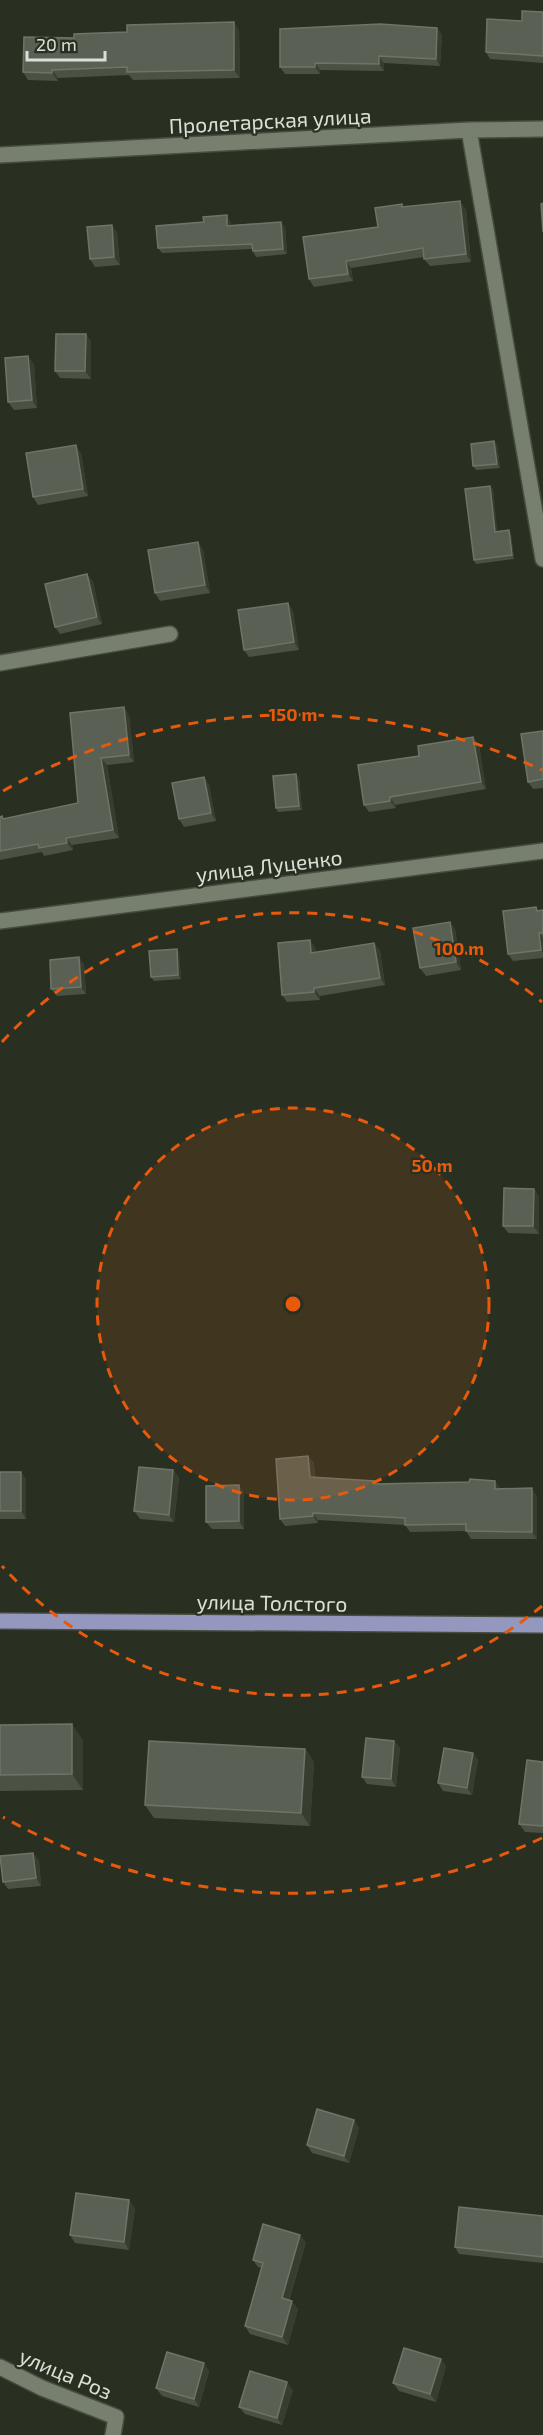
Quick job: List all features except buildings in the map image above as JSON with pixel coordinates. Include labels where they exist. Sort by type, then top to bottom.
[{"type":"main road","name":"улица Толстого","points":[[0,1621],[543,1625]]},
{"type":"street","name":"Пролетарская улица","points":[[0,155],[469,130],[543,129]]},
{"type":"street","points":[[469,130],[543,558]]},
{"type":"street","points":[[0,663],[170,634]]},
{"type":"street","name":"улица Луценко","points":[[0,921],[543,852]]},
{"type":"street","name":"улица Роз","points":[[0,2367],[42,2388],[116,2417],[113,2435]]}]
